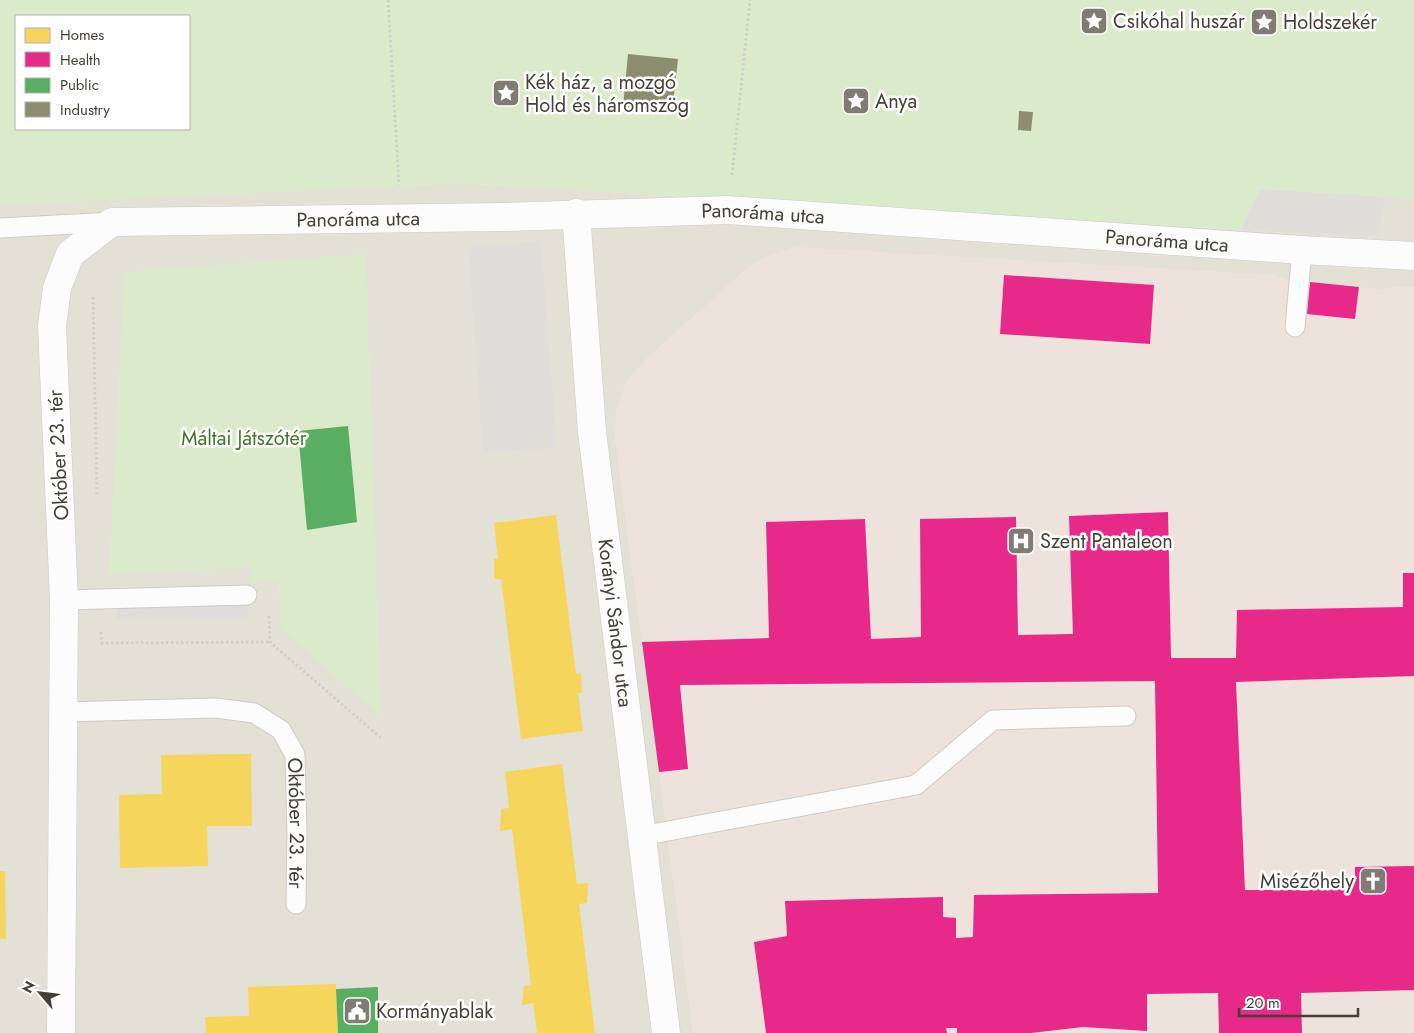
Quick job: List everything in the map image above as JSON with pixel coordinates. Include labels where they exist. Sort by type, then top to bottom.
[{"type":"street","name":"Panoráma utca","points":[[112,222],[401,218],[728,210],[1302,250],[1414,256]]},
{"type":"street","name":"Korányi Sándor utca","points":[[576,213],[592,431],[666,1033]]},
{"type":"street","name":"Október 23. tér","points":[[61,1033],[64,600],[52,326],[57,288],[70,254],[112,222]]},
{"type":"lane","points":[[0,228],[112,222]]},
{"type":"lane","points":[[1295,327],[1302,250]]},
{"type":"lane","points":[[64,600],[247,595]]},
{"type":"lane","name":"Október 23. tér","points":[[62,712],[216,708],[254,713],[281,730],[295,754],[296,904]]},
{"type":"lane","points":[[641,836],[916,785],[992,720],[1126,716]]},
{"type":"path","points":[[388,0],[401,218]]},
{"type":"path","points":[[728,210],[750,0]]},
{"type":"path","points":[[93,290],[97,500]]},
{"type":"path","points":[[99,600],[102,643],[270,642],[382,739]]},
{"type":"path","points":[[269,614],[270,642]]},
{"type":"shaded area","points":[[458,183],[1241,230],[1260,189],[1414,199],[1414,1033],[0,1033],[0,204]]},
{"type":"shaded area","points":[[1260,189],[1384,197],[1379,236],[1241,230]]},
{"type":"shaded area","points":[[541,241],[557,448],[483,453],[468,247]]},
{"type":"shaded area","name":"Szent Pantaleon","points":[[796,247],[1275,275],[1289,281],[1381,289],[1414,286],[1414,1033],[693,1033],[615,440],[616,410],[626,382],[648,357],[747,268],[772,254]]},
{"type":"shaded area","points":[[247,595],[248,620],[117,619],[117,598]]},
{"type":"green space","points":[[0,0],[1414,0],[1414,199],[1260,189],[1241,230],[458,183],[0,205]]},
{"type":"green space","name":"Máltai Játszótér","points":[[366,254],[381,717],[281,629],[278,581],[251,582],[252,567],[109,574],[124,272]]},
{"type":"building: Homes","points":[[556,515],[576,674],[581,673],[582,693],[578,693],[583,731],[521,739],[501,579],[494,579],[494,559],[498,559],[494,523]]},
{"type":"building: Homes","points":[[251,754],[252,826],[207,826],[208,866],[120,868],[119,795],[162,794],[161,755]]},
{"type":"building: Homes","points":[[562,764],[577,884],[588,883],[587,903],[579,904],[595,1033],[537,1033],[533,1003],[522,1005],[524,986],[531,985],[512,829],[500,831],[501,809],[509,808],[505,772]]},
{"type":"building: Homes","points":[[0,871],[5,871],[6,939],[0,939]]},
{"type":"building: Homes","points":[[336,984],[338,1033],[206,1033],[205,1017],[249,1016],[248,987]]},
{"type":"building: Health","points":[[1004,275],[1154,285],[1150,344],[1000,334]]},
{"type":"building: Health","points":[[1310,282],[1359,287],[1355,319],[1307,314]]},
{"type":"building: Health","points":[[1168,512],[1171,658],[1236,658],[1237,610],[1403,607],[1403,573],[1414,573],[1414,676],[1236,682],[1245,890],[1298,890],[1298,883],[1355,881],[1355,867],[1414,866],[1414,990],[1301,993],[1302,1033],[1219,1033],[1218,993],[1147,994],[1147,1031],[1083,1027],[1031,1033],[957,1033],[957,1028],[946,1028],[947,1033],[766,1033],[754,942],[787,936],[785,901],[943,897],[943,917],[956,918],[956,938],[973,937],[974,895],[1158,893],[1155,681],[680,685],[688,769],[659,772],[642,642],[769,638],[766,522],[865,519],[871,639],[921,637],[920,519],[1016,517],[1018,635],[1073,634],[1069,516]]},
{"type":"building: Public","points":[[348,426],[357,522],[307,530],[298,431]]},
{"type":"building: Public","name":"Kormányablak","points":[[378,987],[378,1033],[338,1033],[336,989]]},
{"type":"building: Industry","points":[[628,54],[678,59],[672,112],[623,107]]},
{"type":"building: Industry","points":[[1019,111],[1033,112],[1031,131],[1018,130]]},
{"type":"place","name":"Csikóhal huszár","points":[[1094,21]]},
{"type":"place","name":"Holdszekér","points":[[1264,22]]},
{"type":"place","name":"Kék ház, a mozgó Hold és háromszög","points":[[506,93]]},
{"type":"place","name":"Anya","points":[[856,101]]},
{"type":"place","name":"Szent Pantaleon","points":[[1021,541]]},
{"type":"place","name":"Misézőhely","points":[[1373,881]]},
{"type":"place","name":"Kormányablak","points":[[357,1011]]}]
